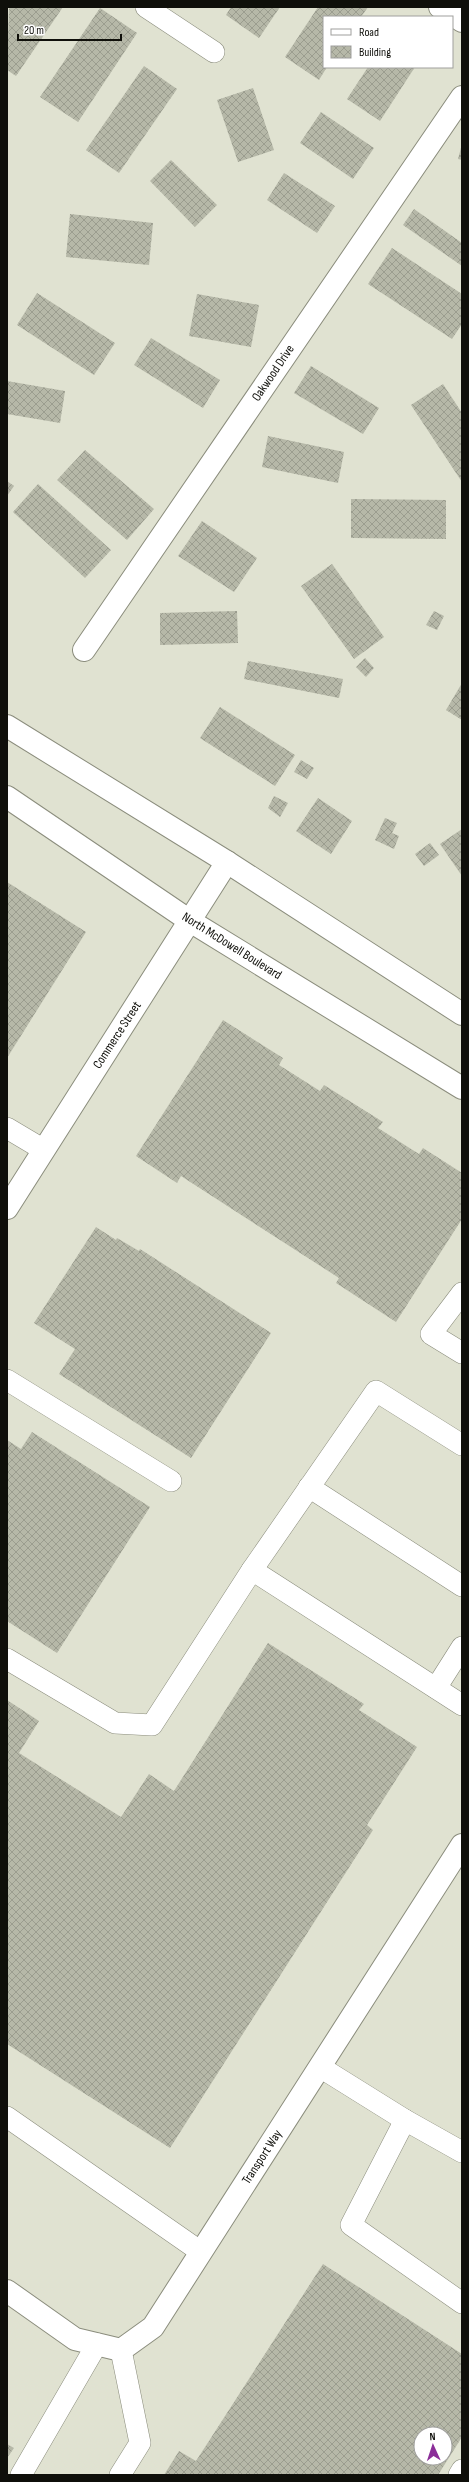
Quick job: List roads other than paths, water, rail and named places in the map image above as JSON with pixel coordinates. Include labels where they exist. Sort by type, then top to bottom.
[{"type":"street","points":[[440,7],[462,21]]},
{"type":"street","name":"Oakwood Drive","points":[[84,650],[462,97]]},
{"type":"street","points":[[7,726],[227,862],[462,1014]]},
{"type":"street","name":"North McDowell Boulevard","points":[[7,797],[190,921],[462,1088]]},
{"type":"street","name":"Commerce Street","points":[[7,1208],[227,862]]},
{"type":"street","name":"Transport Way","points":[[121,2350],[153,2327],[462,1845]]},
{"type":"street","points":[[7,2291],[75,2339],[121,2350]]},
{"type":"lane","points":[[146,7],[214,52]]},
{"type":"lane","points":[[7,1128],[44,1150]]},
{"type":"lane","points":[[462,1293],[431,1334],[462,1354]]},
{"type":"lane","points":[[7,1380],[171,1481]]},
{"type":"lane","points":[[7,1659],[115,1723],[152,1725],[252,1570],[376,1391],[462,1445]]},
{"type":"lane","points":[[309,1487],[462,1586]]},
{"type":"lane","points":[[252,1570],[462,1705]]},
{"type":"lane","points":[[436,1688],[462,1647]]},
{"type":"lane","points":[[320,2067],[405,2120],[462,2152]]},
{"type":"lane","points":[[7,2117],[201,2252]]},
{"type":"lane","points":[[405,2120],[352,2225],[462,2303]]},
{"type":"lane","points":[[21,2475],[97,2344]]},
{"type":"lane","points":[[120,2475],[140,2443],[121,2350]]},
{"type":"lane","points":[[458,2475],[462,2470]]}]
